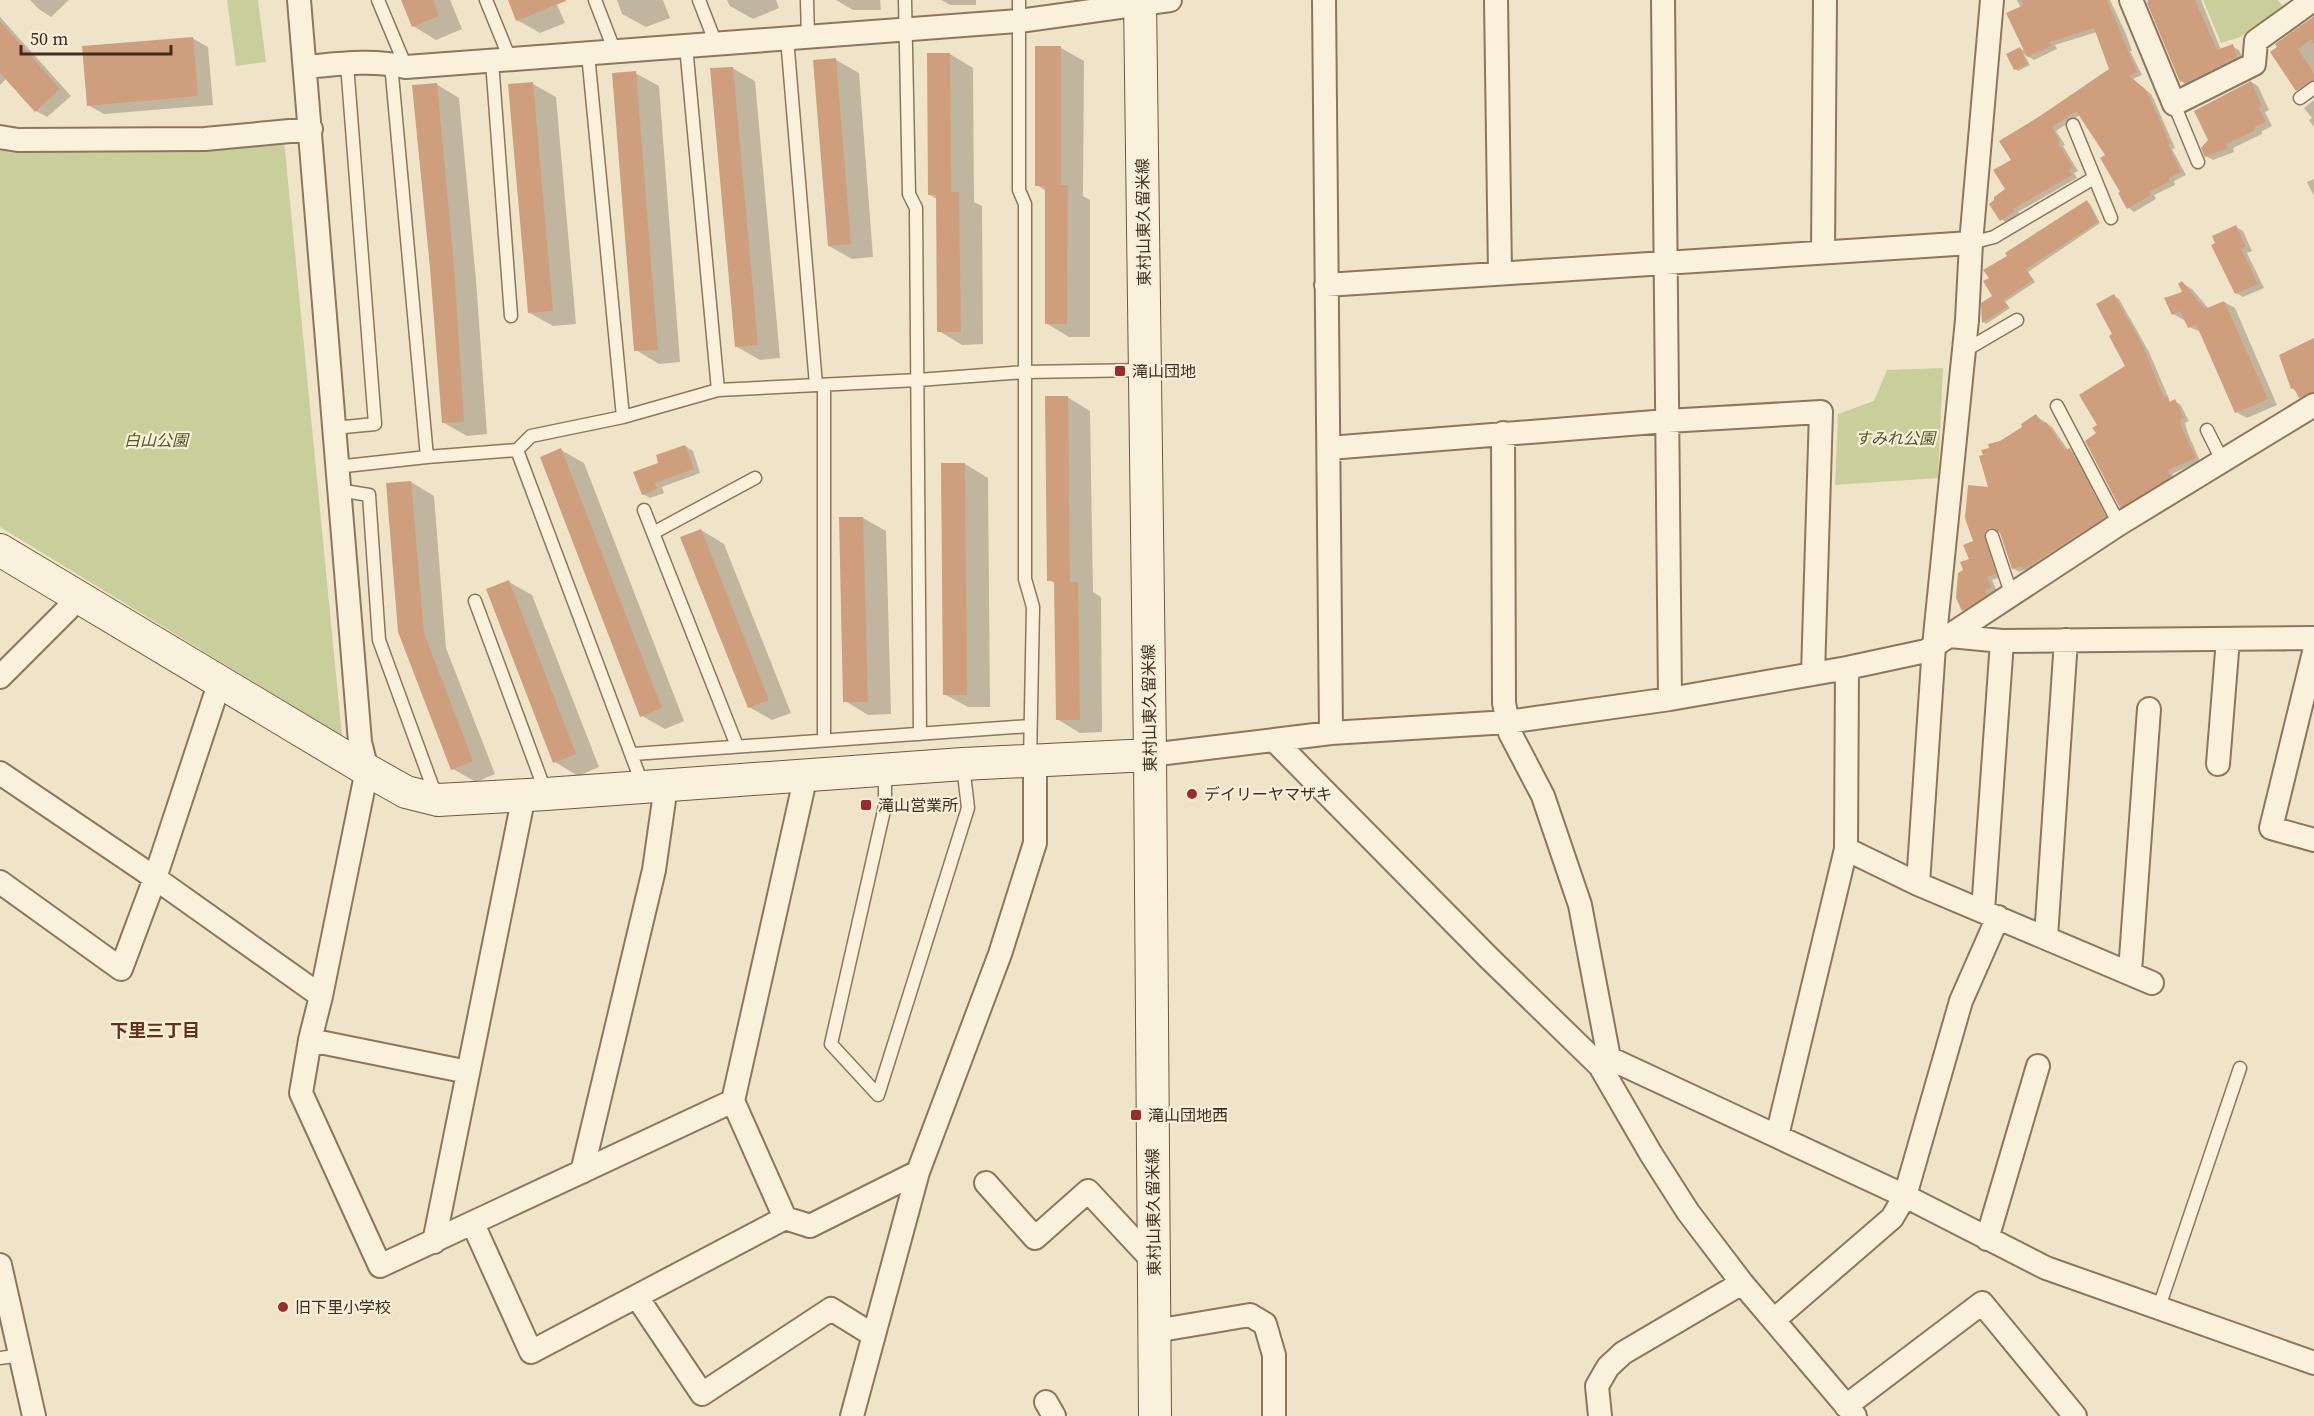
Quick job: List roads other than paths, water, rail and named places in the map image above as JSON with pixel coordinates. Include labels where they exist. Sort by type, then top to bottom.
[{"type":"main road","name":"東村山東久留米線","points":[[1140,2],[1150,755],[1155,1416]]},
{"type":"main road","points":[[0,550],[367,770],[406,792],[438,800],[963,764],[1150,755]]},
{"type":"street","points":[[299,0],[360,742],[367,770],[301,1093],[380,1266],[733,1101]]},
{"type":"street","points":[[305,67],[347,64],[398,66],[501,60],[904,30],[1019,10],[1170,0]]},
{"type":"street","points":[[1324,0],[1331,733]]},
{"type":"street","points":[[1496,0],[1500,273]]},
{"type":"street","points":[[1664,0],[1670,699]]},
{"type":"street","points":[[1823,252],[1825,0]]},
{"type":"street","points":[[1918,884],[1942,641],[1971,243],[1992,0]]},
{"type":"street","points":[[2131,0],[2174,104],[2254,64],[2256,41],[2313,0]]},
{"type":"street","points":[[0,137],[18,140],[205,139],[311,129]]},
{"type":"street","points":[[1326,285],[1666,261],[1971,243]]},
{"type":"street","points":[[1150,755],[1331,733],[1508,722],[1670,699],[1847,668],[1926,651],[2119,524],[2314,405]]},
{"type":"street","points":[[1329,448],[1503,433],[1821,412],[1813,674]]},
{"type":"street","points":[[1503,433],[1504,703],[1510,733],[1544,796],[1580,905],[1604,1062],[1650,1154],[1688,1212],[1742,1283],[1851,1411],[1982,1303],[2075,1416]]},
{"type":"street","points":[[0,677],[80,597]]},
{"type":"street","points":[[1942,641],[2314,638]]},
{"type":"street","points":[[2218,764],[2228,639]]},
{"type":"street","points":[[2046,937],[2066,640]]},
{"type":"street","points":[[1774,1320],[1892,1218],[1905,1196],[1961,1001],[1990,914],[2002,641]]},
{"type":"street","points":[[2314,652],[2271,828],[2314,840]]},
{"type":"street","points":[[1777,1136],[1846,849],[1847,668]]},
{"type":"street","points":[[0,882],[121,969],[155,878],[220,681]]},
{"type":"street","points":[[2130,972],[2149,709]]},
{"type":"street","points":[[1274,740],[1489,958],[1604,1062],[1777,1136],[1905,1196],[2046,1268],[2314,1363]]},
{"type":"street","points":[[852,1416],[918,1172],[1000,954],[1035,843],[1033,761]]},
{"type":"street","points":[[0,773],[155,878],[321,996]]},
{"type":"street","points":[[785,1218],[733,1101],[806,775]]},
{"type":"street","points":[[582,1172],[654,870],[655,786]]},
{"type":"street","points":[[434,1242],[468,1072],[535,795]]},
{"type":"street","points":[[1846,849],[1918,884],[2152,983]]},
{"type":"street","points":[[310,1040],[468,1072]]},
{"type":"street","points":[[1987,1239],[2038,1066]]},
{"type":"street","points":[[472,1224],[531,1352],[785,1218],[810,1226],[918,1172]]},
{"type":"street","points":[[986,1183],[1035,1238],[1088,1191],[1154,1262]]},
{"type":"street","points":[[0,1265],[10,1357],[34,1416]]},
{"type":"street","points":[[1600,1416],[1596,1386],[1608,1367],[1623,1353],[1742,1283]]},
{"type":"street","points":[[637,1297],[702,1394],[831,1310],[873,1335]]},
{"type":"street","points":[[1155,1331],[1250,1315],[1265,1324],[1274,1355],[1274,1416]]},
{"type":"lane","points":[[378,0],[398,66],[427,457]]},
{"type":"lane","points":[[486,0],[501,60],[511,316]]},
{"type":"lane","points":[[595,0],[615,51]]},
{"type":"lane","points":[[699,0],[716,44]]},
{"type":"lane","points":[[807,0],[798,38],[820,385],[824,740]]},
{"type":"lane","points":[[905,0],[909,194],[916,208],[920,734]]},
{"type":"lane","points":[[1019,10],[1019,190],[1025,204],[1025,579],[1033,608],[1030,726],[1033,761]]},
{"type":"lane","points":[[686,46],[718,390]]},
{"type":"lane","points":[[588,54],[623,417]]},
{"type":"lane","points":[[334,428],[375,424],[347,64]]},
{"type":"lane","points":[[2300,98],[2314,88]]},
{"type":"lane","points":[[2174,104],[2198,162]]},
{"type":"lane","points":[[2073,125],[2111,218]]},
{"type":"lane","points":[[1971,243],[1994,237],[2094,178]]},
{"type":"lane","points":[[1964,351],[2017,320]]},
{"type":"lane","points":[[336,467],[517,450],[531,436],[623,417],[718,390],[1025,372],[1145,370]]},
{"type":"lane","points":[[2057,406],[2119,524]]},
{"type":"lane","points":[[2207,430],[2222,460]]},
{"type":"lane","points":[[517,450],[633,754],[655,786]]},
{"type":"lane","points":[[654,533],[755,478]]},
{"type":"lane","points":[[338,490],[369,495],[379,640],[438,800]]},
{"type":"lane","points":[[644,510],[737,746]]},
{"type":"lane","points":[[1992,536],[2011,593]]},
{"type":"lane","points":[[475,601],[535,795]]},
{"type":"lane","points":[[633,754],[1030,726]]},
{"type":"lane","points":[[885,770],[885,806],[831,1044],[878,1095],[968,808],[963,764]]},
{"type":"lane","points":[[2159,1307],[2240,1068]]},
{"type":"place","name":"滝山団地","points":[[1120,371]]},
{"type":"place","name":"デイリーヤマザキ","points":[[1192,794]]},
{"type":"place","name":"滝山営業所","points":[[866,805]]},
{"type":"place","name":"滝山団地西","points":[[1136,1115]]},
{"type":"place","name":"旧下里小学校","points":[[283,1307]]},
{"type":"district","name":"下里三丁目","points":[[155,1031]]},
{"type":"park label","name":"すみれ公園","points":[[1895,438]]},
{"type":"park label","name":"白山公園","points":[[156,440]]}]
